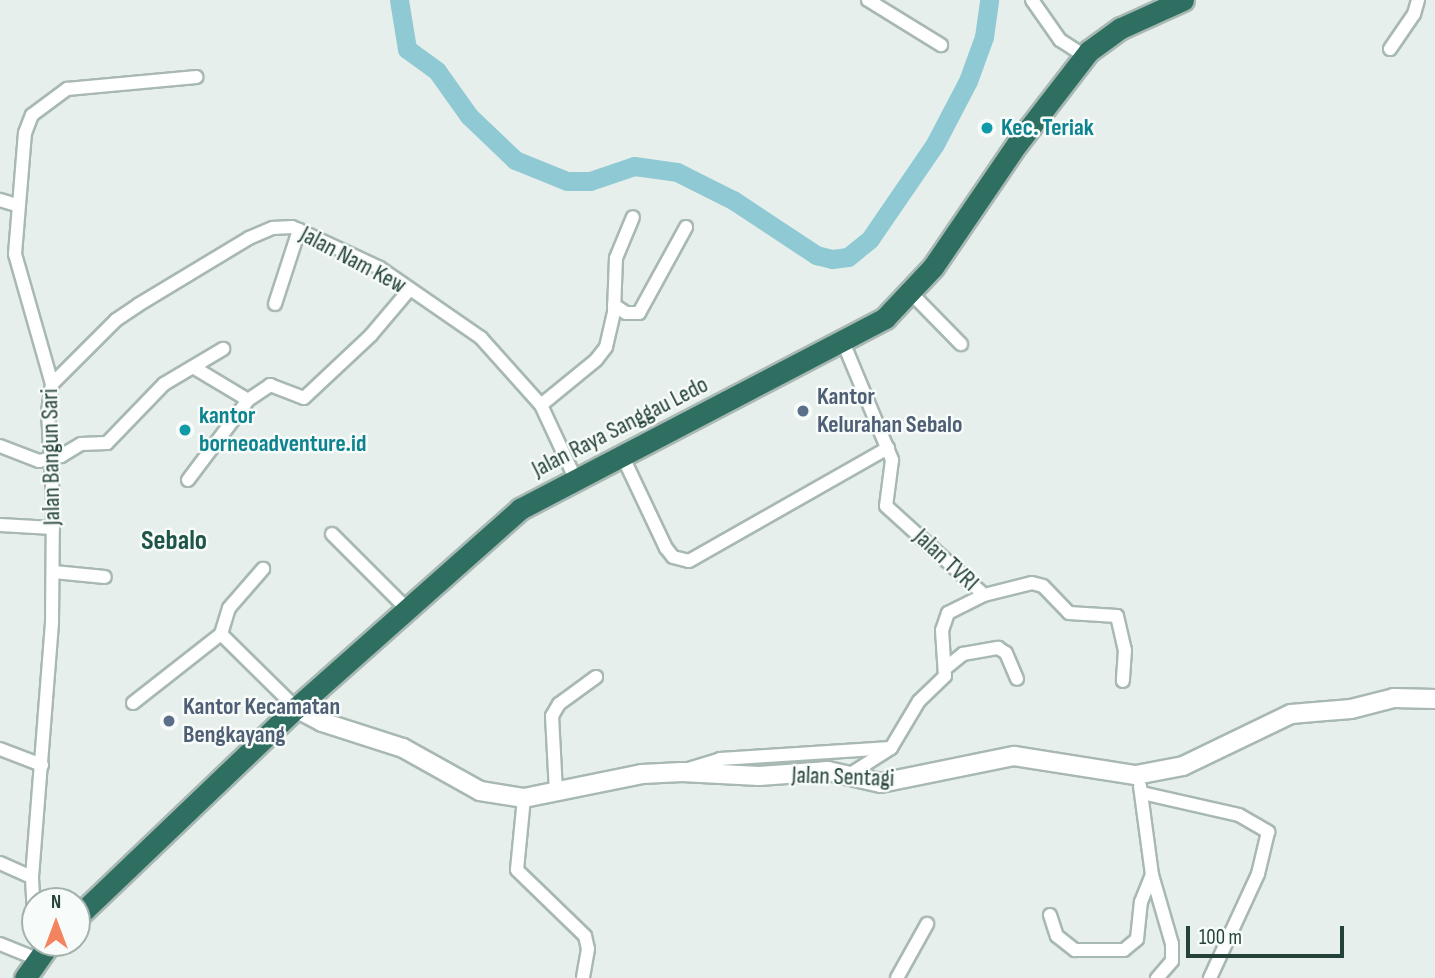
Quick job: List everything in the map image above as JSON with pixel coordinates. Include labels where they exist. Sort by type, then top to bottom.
[{"type":"highway","name":"Jalan Raya Sanggau Ledo","points":[[91,903],[296,708],[513,514],[621,453],[843,342],[885,318],[910,292],[1085,57],[1121,28],[1183,0]]},
{"type":"highway","points":[[25,978],[35,957]]},
{"type":"main road","name":"Jalan Sentagi","points":[[296,708],[323,722],[403,748],[480,790],[524,798],[642,774],[682,772],[759,776],[817,770],[881,783],[1014,756],[1136,775],[1184,766],[1290,714],[1351,709],[1394,698],[1435,699]]},
{"type":"street","points":[[868,0],[941,44]]},
{"type":"street","points":[[1032,0],[1059,40],[1085,57]]},
{"type":"street","points":[[1390,49],[1415,14],[1418,0]]},
{"type":"street","name":"Jalan Bangun Sari","points":[[33,887],[54,572],[53,460],[50,438],[52,384],[15,254],[16,205],[30,119],[58,94],[138,79],[196,77]]},
{"type":"street","points":[[0,200],[16,205]]},
{"type":"street","points":[[541,405],[601,355],[612,326],[616,258],[633,217]]},
{"type":"street","points":[[614,305],[626,313],[639,313],[686,227]]},
{"type":"street","points":[[275,304],[299,230]]},
{"type":"street","name":"Jalan Nam Kew","points":[[52,384],[116,320],[138,305],[263,231],[299,230],[380,268],[481,338],[541,405],[575,478]]},
{"type":"street","points":[[188,480],[248,400],[270,385],[297,398],[308,396],[372,335],[410,289]]},
{"type":"street","points":[[910,292],[961,344]]},
{"type":"street","name":"Jalan TVRI","points":[[843,342],[892,464],[886,506],[984,595],[948,613],[942,630],[947,667]]},
{"type":"street","points":[[0,446],[27,458],[53,460],[81,444],[107,443],[164,384],[223,349]]},
{"type":"street","points":[[193,367],[248,400]]},
{"type":"street","points":[[50,438],[69,451]]},
{"type":"street","points":[[621,453],[666,548],[673,557],[689,561],[888,449]]},
{"type":"street","points":[[0,525],[53,528]]},
{"type":"street","points":[[332,534],[406,608]]},
{"type":"street","points":[[133,703],[221,635],[229,608],[263,569]]},
{"type":"street","points":[[54,572],[105,577]]},
{"type":"street","points":[[984,595],[1032,583],[1043,586],[1069,613],[1117,616],[1125,650],[1123,681]]},
{"type":"street","points":[[221,635],[296,708]]},
{"type":"street","points":[[849,775],[891,748],[911,712],[941,681],[947,667],[963,654],[998,649],[1006,653],[1017,679]]},
{"type":"street","points":[[556,792],[552,716],[559,704],[596,677]]},
{"type":"street","points":[[682,772],[719,759],[891,748]]},
{"type":"street","points":[[0,749],[42,765]]},
{"type":"street","points":[[1136,775],[1142,793],[1152,874],[1173,956],[1157,978]]},
{"type":"street","points":[[1142,793],[1239,815],[1268,832],[1258,874],[1210,978]]},
{"type":"street","points":[[524,798],[517,870],[584,936],[587,949],[583,978]]},
{"type":"street","points":[[0,863],[32,877]]},
{"type":"street","points":[[1050,915],[1057,936],[1075,950],[1124,950],[1137,939],[1141,902],[1152,874]]},
{"type":"street","points":[[897,978],[927,924]]},
{"type":"street","points":[[0,944],[21,946]]},
{"type":"waterway","points":[[399,0],[407,49],[437,71],[469,116],[515,160],[567,181],[590,181],[634,166],[677,172],[733,200],[816,255],[832,259],[848,257],[870,239],[935,144],[968,81],[984,37],[989,0]]},
{"type":"place","name":"Kec. Teriak","points":[[987,128]]},
{"type":"place","name":"Kantor Kelurahan Sebalo","points":[[803,411]]},
{"type":"place","name":"kantor borneoadventure.id","points":[[185,430]]},
{"type":"place","name":"Kantor Kecamatan Bengkayang","points":[[169,721]]},
{"type":"district","name":"Sebalo","points":[[174,541]]}]
